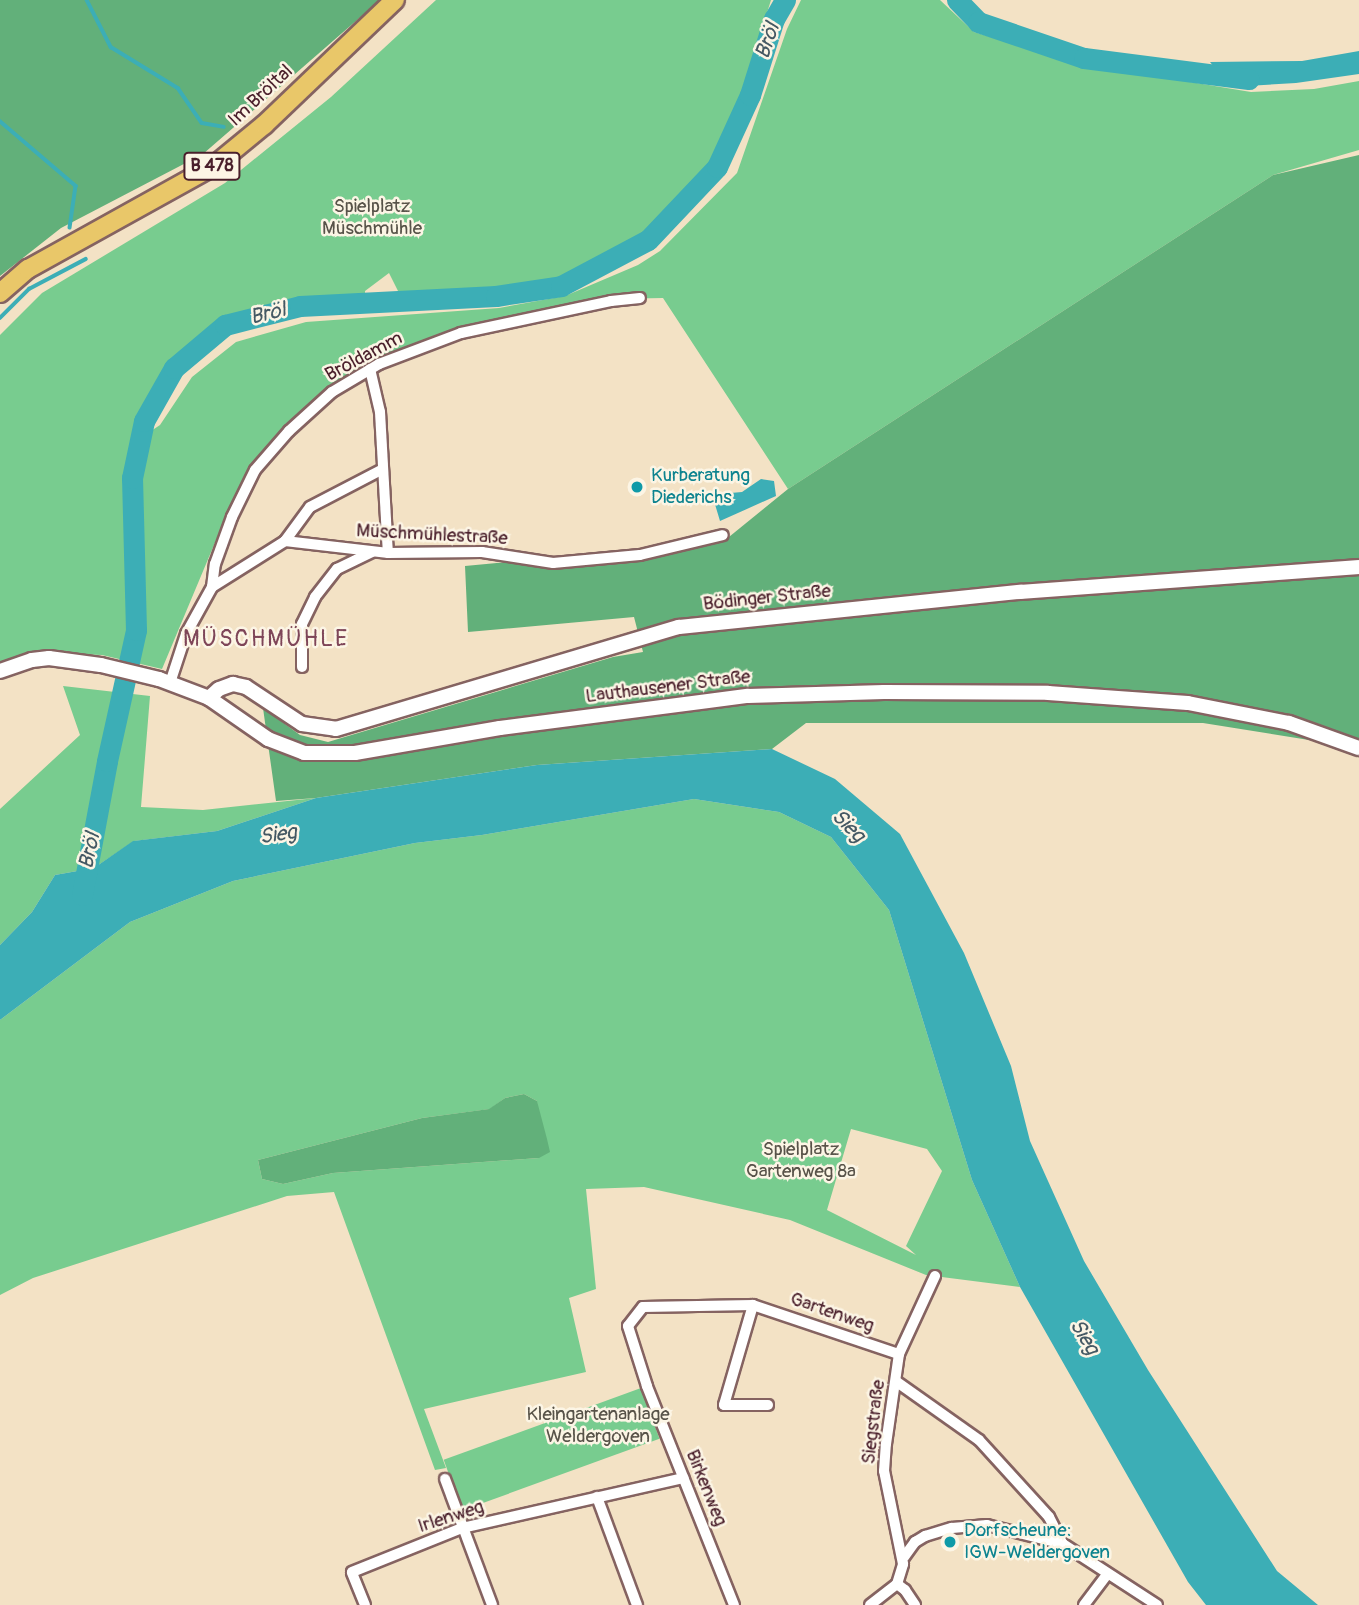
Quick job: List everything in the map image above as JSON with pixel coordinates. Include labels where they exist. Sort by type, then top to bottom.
[{"type":"main road","name":"Im Bröltal","points":[[0,293],[28,269],[214,166],[264,125],[395,0]]},
{"type":"street","name":"Bröldamm","points":[[212,587],[215,564],[232,517],[255,470],[289,431],[332,391],[370,369],[434,341],[497,323],[640,298]]},
{"type":"street","points":[[370,369],[380,412],[388,553]]},
{"type":"street","points":[[164,681],[212,587],[285,541],[310,507],[383,469]]},
{"type":"street","name":"Müschmühlestraße","points":[[285,541],[388,553],[482,552],[553,564],[640,555],[723,535]]},
{"type":"street","points":[[302,667],[302,624],[315,597],[337,569],[372,552]]},
{"type":"street","name":"Bödinger Straße","points":[[209,698],[219,689],[233,684],[246,687],[302,724],[336,729],[679,627],[1020,592],[1359,567]]},
{"type":"street","name":"Lauthausener Straße","points":[[0,671],[32,660],[49,659],[102,665],[164,681],[209,698],[268,739],[304,753],[355,753],[500,728],[748,695],[884,692],[1048,693],[1188,703],[1289,723],[1359,748]]},
{"type":"street","name":"Siegstraße","points":[[897,1584],[904,1557],[884,1471],[889,1419],[897,1382],[899,1354],[935,1276]]},
{"type":"street","points":[[753,1306],[724,1405],[768,1405]]},
{"type":"street","name":"Gartenweg","points":[[643,1307],[753,1306],[899,1354]]},
{"type":"street","name":"Birkenweg","points":[[643,1307],[628,1326],[646,1386],[734,1605]]},
{"type":"street","points":[[897,1382],[979,1440],[1049,1517],[1063,1544]]},
{"type":"street","name":"Irlenweg","points":[[365,1605],[352,1572],[462,1528],[683,1478]]},
{"type":"street","points":[[445,1479],[492,1605]]},
{"type":"street","points":[[597,1497],[637,1605]]},
{"type":"street","points":[[904,1557],[915,1542],[925,1535],[952,1528],[987,1525],[1063,1544],[1157,1605]]},
{"type":"street","points":[[1084,1605],[1107,1575]]},
{"type":"street","points":[[870,1605],[897,1584],[905,1590],[915,1605]]},
{"type":"green space","points":[[0,0],[380,0],[203,154],[61,228],[0,276]]},
{"type":"green space","name":"Spielplatz Müschmühle","points":[[436,0],[771,0],[741,96],[711,164],[648,234],[561,282],[400,295],[389,273],[365,291],[365,298],[302,301],[224,322],[169,364],[139,419],[130,445],[160,425],[192,377],[236,342],[306,322],[499,308],[565,296],[638,265],[660,251],[737,173],[787,29],[801,0],[940,0],[974,32],[1081,64],[1251,92],[1314,89],[1359,81],[1359,150],[1273,175],[788,489],[663,298],[610,299],[502,319],[437,336],[380,360],[331,389],[251,469],[232,502],[162,669],[102,655],[42,653],[0,666],[0,335],[42,293],[225,183],[331,97]]},
{"type":"green space","points":[[1359,155],[1359,748],[1203,723],[806,723],[772,749],[537,765],[316,798],[276,801],[263,708],[300,735],[328,742],[613,657],[643,652],[634,617],[468,632],[465,566],[724,541],[788,489],[1273,175]]},
{"type":"green space","points":[[63,686],[150,696],[141,807],[203,810],[316,798],[217,831],[134,841],[94,868],[55,875],[32,912],[0,945],[0,809],[80,735]]},
{"type":"green space","name":"Spielplatz Gartenweg 8a","points":[[694,799],[779,812],[831,837],[889,910],[972,1180],[1020,1287],[926,1275],[790,1220],[644,1187],[586,1189],[596,1289],[569,1298],[586,1372],[424,1409],[446,1468],[435,1470],[334,1192],[287,1196],[33,1278],[0,1295],[0,1020],[130,922],[233,881],[415,843],[482,835]],"holes":[[[524,1094],[537,1101],[539,1158],[333,1173],[283,1184],[262,1179],[258,1160],[422,1118],[490,1109],[505,1098]],[[851,1129],[927,1149],[942,1171],[906,1246],[916,1255],[827,1210]]]},
{"type":"green space","points":[[524,1094],[537,1101],[547,1139],[550,1152],[539,1158],[333,1173],[283,1184],[262,1179],[258,1160],[422,1118],[489,1109],[505,1098]]},
{"type":"green space","name":"Kleingartenanlage Weldergoven","points":[[641,1388],[659,1439],[462,1511],[444,1460]]},
{"type":"water","points":[[1359,51],[1359,74],[1296,83],[1230,87],[1210,62],[1302,61]]},
{"type":"water","points":[[761,479],[774,481],[776,496],[720,521],[714,501],[719,494],[742,492]]},
{"type":"water","name":"Sieg","points":[[772,749],[835,779],[900,834],[964,953],[1011,1066],[1030,1141],[1084,1261],[1148,1370],[1277,1571],[1318,1605],[1206,1605],[1188,1582],[1020,1287],[972,1180],[889,910],[831,837],[779,812],[694,799],[482,835],[415,843],[233,881],[130,922],[0,1020],[0,945],[32,912],[55,875],[94,868],[133,841],[217,831],[316,798],[537,765]]},
{"type":"waterway","points":[[87,0],[111,47],[178,88],[202,123],[224,127]]},
{"type":"waterway","name":"Bröl","points":[[82,895],[107,761],[136,630],[132,478],[144,421],[174,368],[225,325],[300,306],[496,296],[561,286],[648,240],[717,167],[750,95],[774,19],[785,0]]},
{"type":"waterway","name":"Bröl","points":[[957,0],[978,22],[1084,58],[1249,79]]},
{"type":"waterway","points":[[0,121],[76,186],[70,228]]},
{"type":"waterway","points":[[0,318],[29,289],[86,259]]},
{"type":"place","name":"Kurberatung Diederichs","points":[[637,487]]},
{"type":"place","name":"Dorfscheune: IGW-Weldergoven","points":[[950,1542]]},
{"type":"district","name":"MÜSCHMÜHLE","points":[[266,639]]}]
